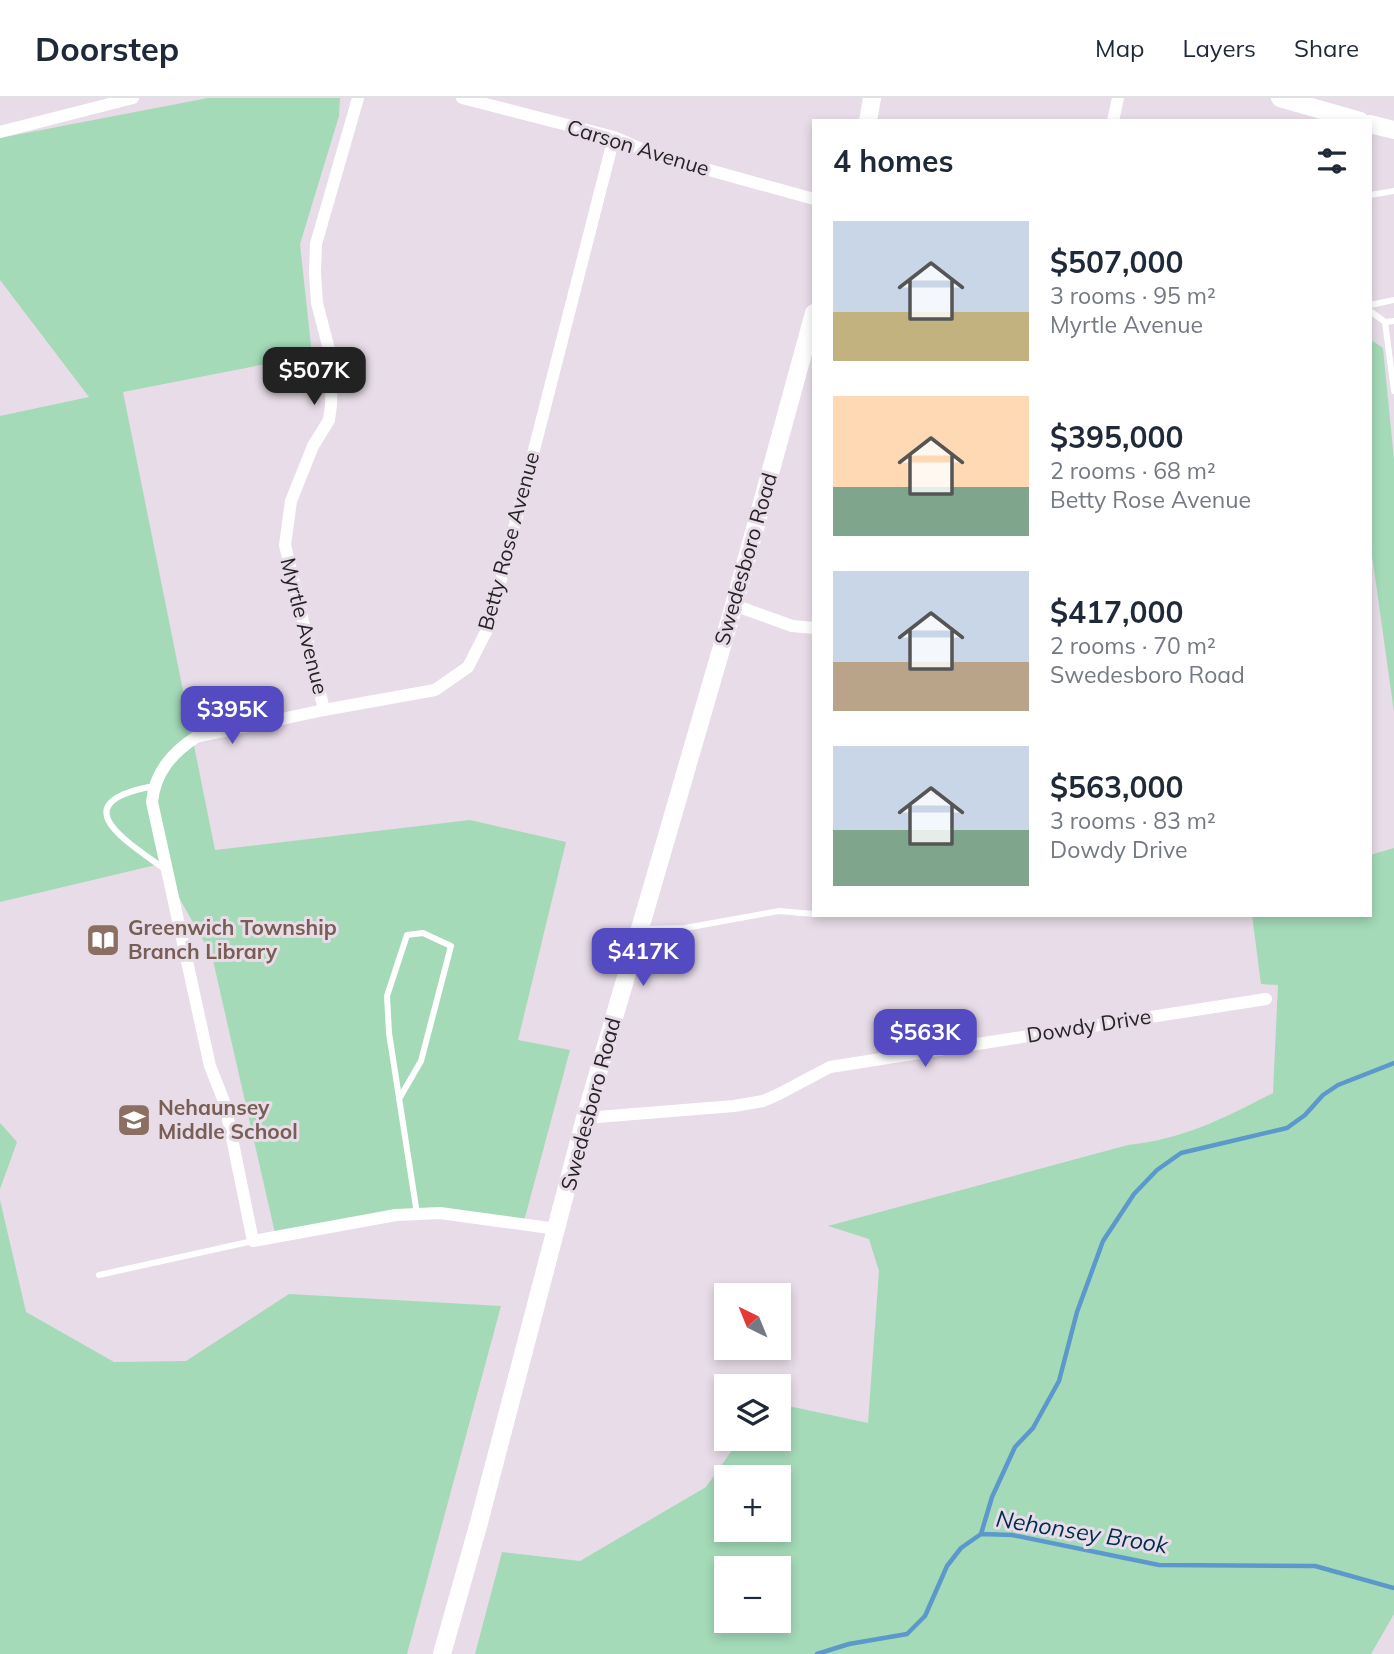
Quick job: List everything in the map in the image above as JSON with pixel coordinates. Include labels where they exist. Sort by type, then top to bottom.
[{"type":"main road","points":[[868,119],[872,98]]},
{"type":"main road","points":[[1280,98],[1352,119]]},
{"type":"main road","points":[[1372,124],[1394,130]]},
{"type":"main road","name":"Swedesboro Road","points":[[442,1654],[482,1513],[585,1118],[734,605],[812,320]]},
{"type":"street","points":[[0,132],[134,98]]},
{"type":"street","name":"Myrtle Avenue","points":[[324,710],[285,545],[291,501],[313,446],[329,420],[332,361],[315,288],[316,244],[358,98]]},
{"type":"street","name":"Carson Avenue","points":[[462,98],[614,137],[654,155],[812,198]]},
{"type":"street","points":[[1113,119],[1118,98]]},
{"type":"street","name":"Betty Rose Avenue","points":[[154,786],[164,765],[184,745],[197,737],[435,690],[468,667],[489,626],[614,137]]},
{"type":"street","points":[[734,605],[792,626],[812,628]]},
{"type":"street","points":[[154,786],[152,802],[167,871],[210,1066],[225,1104],[253,1241],[396,1215],[440,1213],[557,1229]]},
{"type":"street","name":"Dowdy Drive","points":[[585,1118],[749,1103],[778,1095],[830,1067],[1266,999]]},
{"type":"lane","points":[[1372,195],[1394,191]]},
{"type":"lane","points":[[1372,305],[1394,300]]},
{"type":"lane","points":[[1372,312],[1385,322],[1394,321]]},
{"type":"lane","points":[[1385,322],[1394,391]]},
{"type":"lane","points":[[154,786],[114,797],[106,810],[107,822],[122,838],[167,871]]},
{"type":"lane","points":[[640,929],[685,928],[779,911],[812,914]]},
{"type":"lane","points":[[399,1099],[421,1061],[450,946],[423,933],[407,935],[387,996],[389,1033],[399,1099],[417,1214]]},
{"type":"lane","points":[[99,1275],[253,1241]]},
{"type":"green space","points":[[208,98],[340,98],[339,116],[300,244],[312,355],[123,392],[215,850],[470,820],[566,842],[518,1040],[570,1050],[524,1221],[420,1209],[275,1233],[212,956],[160,864],[0,902],[0,416],[89,397],[0,280],[0,138]]},
{"type":"green space","points":[[1372,340],[1383,348],[1394,460],[1394,712],[1372,555]]},
{"type":"green space","points":[[1394,848],[1394,1614],[1371,1654],[475,1654],[502,1552],[580,1561],[706,1487],[714,1476],[714,1542],[791,1542],[791,1465],[722,1465],[732,1451],[791,1451],[791,1407],[868,1423],[879,1271],[869,1239],[828,1226],[1128,1145],[1185,1133],[1273,1093],[1278,985],[1261,984],[1252,917],[1372,917],[1372,854]]},
{"type":"green space","points":[[0,1123],[17,1142],[0,1189]]},
{"type":"green space","points":[[0,1200],[26,1312],[114,1362],[186,1361],[289,1294],[501,1306],[407,1654],[0,1654]]},
{"type":"waterway","points":[[981,1534],[992,1497],[1015,1447],[1033,1428],[1059,1381],[1077,1312],[1103,1241],[1134,1194],[1157,1170],[1181,1153],[1287,1128],[1338,1085],[1394,1063]]},
{"type":"waterway","name":"Nehonsey Brook","points":[[817,1654],[849,1644],[907,1634],[925,1616],[947,1566],[961,1548],[981,1534],[1012,1535],[1159,1565],[1315,1566],[1394,1588]]},
{"type":"place","name":"Greenwich Township Branch Library","points":[[103,940]]},
{"type":"place","name":"Nehaunsey Middle School","points":[[134,1120]]}]
